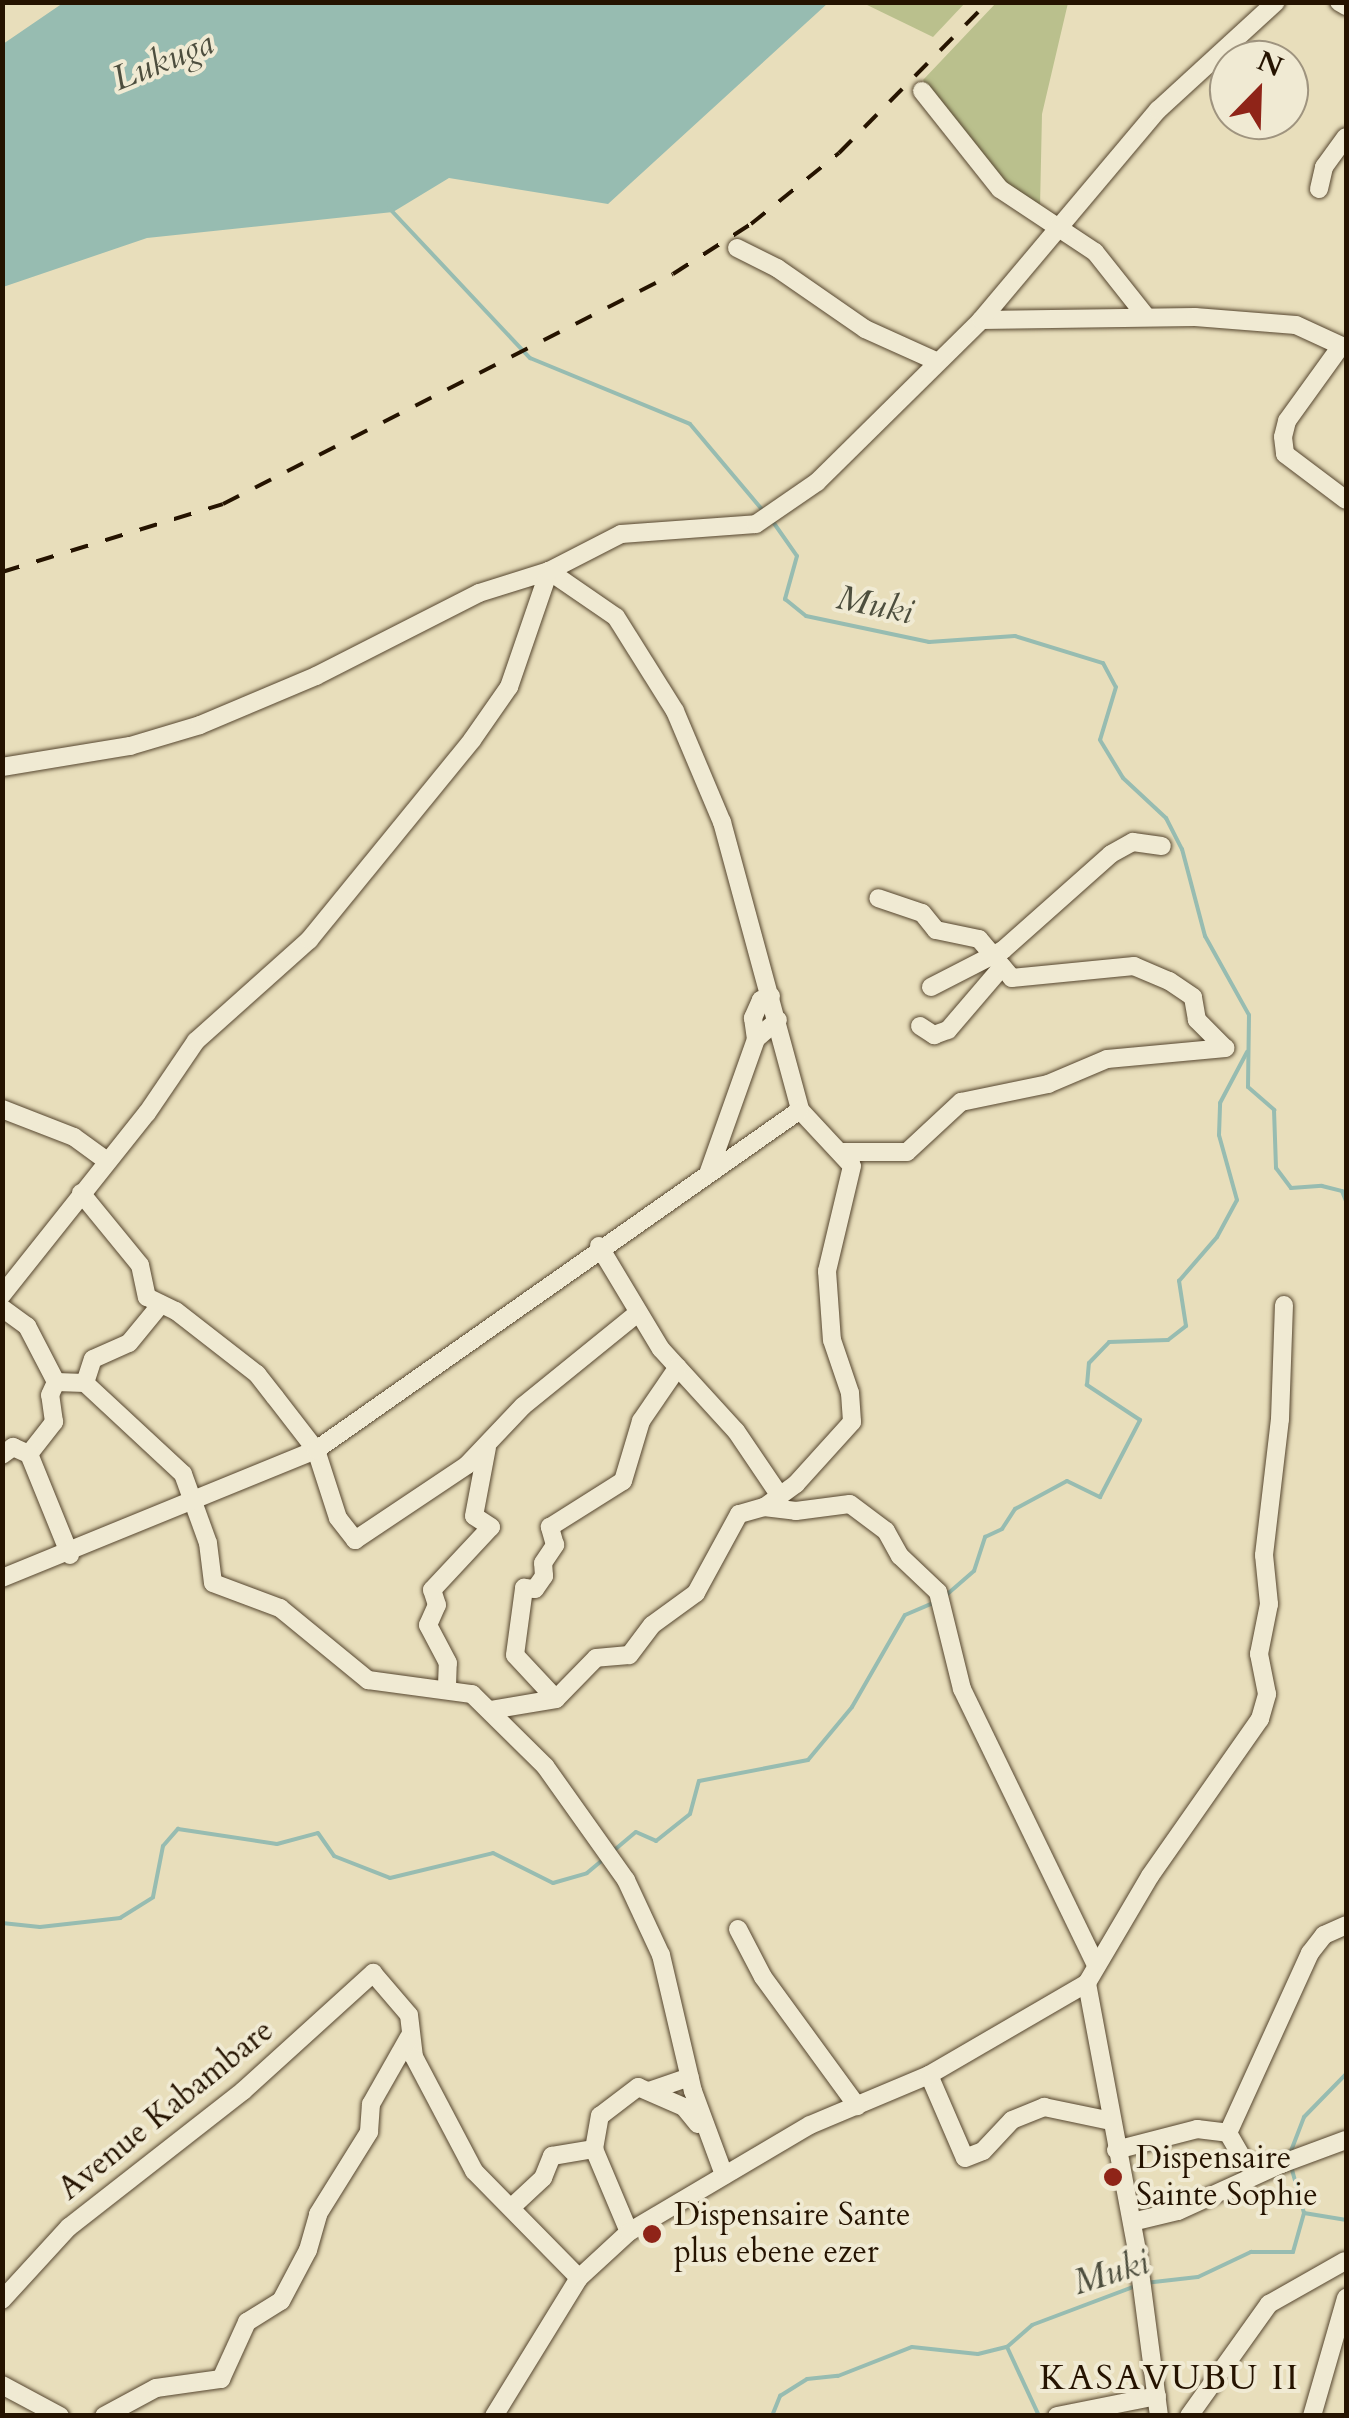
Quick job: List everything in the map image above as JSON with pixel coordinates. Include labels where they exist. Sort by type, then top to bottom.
[{"type":"street","points":[[2,767],[130,746],[200,725],[316,676],[479,593],[549,571],[621,534],[756,524],[852,454],[981,320],[1158,110],[1276,2]]},
{"type":"street","points":[[1339,2],[1346,6]]},
{"type":"street","points":[[922,90],[1000,188],[1095,252],[1145,315]]},
{"type":"street","points":[[1319,189],[1324,167],[1346,138]]},
{"type":"street","points":[[737,248],[777,268],[865,330],[938,362]]},
{"type":"street","points":[[981,320],[1145,315],[1296,324],[1344,347],[1287,421],[1283,437],[1285,454],[1346,500]]},
{"type":"street","points":[[490,1710],[556,1700],[596,1658],[628,1655],[652,1626],[696,1593],[738,1514],[772,1501],[810,1473],[852,1422],[850,1393],[832,1340],[827,1271],[852,1179],[842,1152],[800,1110],[778,1020],[732,876],[722,822],[675,711],[616,617],[549,571]]},
{"type":"street","points":[[2,1296],[196,1040],[309,940],[472,740],[508,687],[549,571]]},
{"type":"street","points":[[920,1026],[934,1035],[948,1030],[998,962],[1111,854],[1133,842],[1162,846]]},
{"type":"street","points":[[842,1152],[906,1152],[961,1102],[1048,1084],[1107,1058],[1224,1048],[1198,1020],[1193,996],[1134,966],[1012,978],[979,939],[936,930],[922,913],[878,898]]},
{"type":"street","points":[[931,987],[998,962]]},
{"type":"street","points":[[708,1174],[756,1039],[753,1018],[761,1000],[771,996]]},
{"type":"street","points":[[756,1039],[778,1020]]},
{"type":"street","points":[[2,1110],[74,1138],[107,1161]]},
{"type":"street","points":[[2,1578],[70,1555],[316,1450],[600,1246],[800,1110]]},
{"type":"street","points":[[81,1193],[140,1265],[147,1297],[258,1374],[316,1450],[338,1518],[355,1540],[487,1447],[523,1406],[638,1312]]},
{"type":"street","points":[[600,1246],[638,1312],[678,1367],[736,1430],[772,1501],[796,1511],[850,1504],[886,1531],[900,1556],[938,1592],[962,1689],[1094,1963]]},
{"type":"street","points":[[86,1382],[93,1359],[128,1343],[161,1304]]},
{"type":"street","points":[[1159,2416],[1132,2222],[1086,1983],[1094,1963],[1260,1719],[1267,1694],[1259,1654],[1269,1604],[1264,1555],[1282,1404],[1284,1306]]},
{"type":"street","points":[[2,1308],[26,1326],[56,1382]]},
{"type":"street","points":[[556,1700],[515,1655],[524,1588],[536,1589],[544,1576],[543,1562],[555,1545],[550,1527],[623,1481],[641,1421],[678,1367]]},
{"type":"street","points":[[56,1382],[86,1382],[183,1474],[196,1502],[213,1583],[280,1608],[368,1680],[422,1691],[447,1686],[472,1694],[545,1766],[626,1880],[661,1955],[690,2076],[708,2138],[724,2175]]},
{"type":"street","points":[[29,1454],[54,1422],[50,1395],[56,1382]]},
{"type":"street","points":[[2,1455],[13,1447],[29,1454],[70,1555]]},
{"type":"street","points":[[447,1686],[448,1663],[428,1625],[437,1605],[432,1590],[491,1527],[474,1516],[487,1447]]},
{"type":"street","points":[[1241,2172],[1228,2133],[1310,1953],[1324,1935],[1346,1925]]},
{"type":"street","points":[[738,1929],[763,1977],[857,2106]]},
{"type":"street","name":"Avenue Kabambare","points":[[2,2300],[69,2227],[243,2091],[373,1973],[404,2006],[409,2037]]},
{"type":"street","points":[[494,2416],[579,2278],[629,2232],[810,2124],[928,2075],[1086,1983]]},
{"type":"street","points":[[409,2037],[463,2153],[579,2278]]},
{"type":"street","points":[[104,2416],[156,2388],[221,2379],[247,2322],[281,2301],[308,2250],[318,2214],[369,2132],[371,2104],[409,2037]]},
{"type":"street","points":[[928,2075],[965,2158],[983,2151],[1012,2120],[1044,2107],[1111,2121]]},
{"type":"street","points":[[650,2091],[690,2076]]},
{"type":"street","points":[[629,2232],[594,2149],[600,2116],[638,2088],[684,2107],[708,2138]]},
{"type":"street","points":[[1116,2150],[1197,2129],[1228,2133]]},
{"type":"street","points":[[1132,2222],[1178,2211],[1241,2172],[1281,2164],[1346,2140]]},
{"type":"street","points":[[514,2205],[543,2178],[552,2156],[594,2149]]},
{"type":"street","points":[[1189,2416],[1269,2304],[1346,2264]]},
{"type":"street","points":[[1312,2416],[1346,2298]]},
{"type":"street","points":[[2,2385],[60,2416]]},
{"type":"street","points":[[1057,2416],[1157,2396]]},
{"type":"green space","points":[[863,3],[965,3],[933,37]]},
{"type":"green space","points":[[996,3],[1068,3],[1042,114],[1040,207],[995,178],[923,80]]},
{"type":"water","name":"Lukuga","points":[[63,3],[828,3],[608,204],[449,178],[393,212],[147,238],[3,287],[3,44]]},
{"type":"waterway","name":"Muki","points":[[389,208],[530,358],[690,424],[764,512]]},
{"type":"waterway","name":"Muki","points":[[771,519],[797,556],[785,599],[806,616],[929,642],[1015,636],[1103,663],[1116,687],[1100,740],[1123,778],[1166,818],[1182,849],[1205,936],[1249,1015],[1248,1087],[1274,1110],[1276,1168],[1291,1188],[1322,1186],[1342,1191],[1346,1201]]},
{"type":"waterway","points":[[944,1597],[974,1571],[985,1537],[1002,1529],[1015,1509],[1067,1481],[1100,1497],[1140,1420],[1087,1385],[1089,1363],[1109,1342],[1168,1340],[1186,1326],[1179,1281],[1217,1237],[1237,1200],[1219,1135],[1220,1103],[1247,1052]]},
{"type":"waterway","points":[[612,1852],[636,1832],[656,1841],[690,1814],[699,1781],[808,1760],[852,1707],[905,1615],[936,1602]]},
{"type":"waterway","points":[[2,1923],[40,1927],[120,1918],[153,1897],[163,1846],[178,1829],[277,1844],[318,1833],[334,1856],[390,1878],[493,1853],[553,1883],[587,1873],[605,1858]]},
{"type":"waterway","name":"Muki","points":[[1291,2151],[1304,2117],[1346,2074]]},
{"type":"waterway","name":"Muki","points":[[1145,2283],[1198,2277],[1251,2252],[1293,2252],[1304,2213],[1291,2166]]},
{"type":"waterway","points":[[1304,2213],[1346,2220]]},
{"type":"waterway","name":"Muki","points":[[772,2416],[780,2396],[807,2379],[838,2376],[912,2347],[978,2354],[1007,2347],[1032,2325],[1136,2286]]},
{"type":"waterway","points":[[1007,2347],[1039,2416]]},
{"type":"railway","points":[[2,572],[223,504],[673,274],[751,224],[839,153],[988,2]]},
{"type":"place","name":"Dispensaire Sainte Sophie","points":[[1113,2177]]},
{"type":"place","name":"Dispensaire Sante plus ebene ezer","points":[[652,2234]]},
{"type":"district","name":"KASAVUBU II","points":[[1170,2378]]}]
